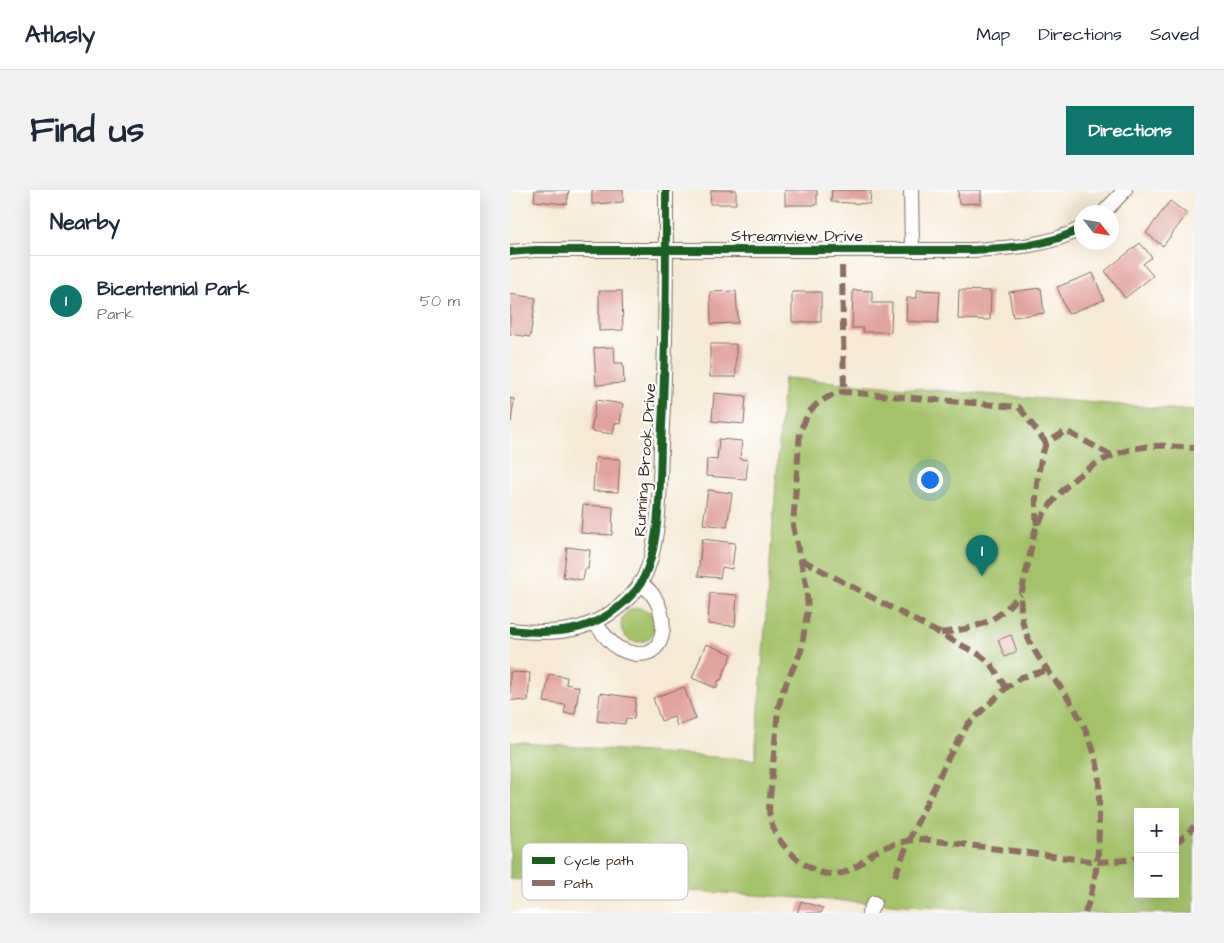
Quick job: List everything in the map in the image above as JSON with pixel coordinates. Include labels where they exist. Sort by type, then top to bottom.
[{"type":"street","name":"Running Brook Drive","points":[[510,630],[559,632],[582,627],[594,622],[614,610],[640,583],[651,558],[660,481],[663,414],[666,190]]},
{"type":"street","points":[[911,190],[912,250]]},
{"type":"street","points":[[1111,205],[1125,190]]},
{"type":"street","name":"Streamview Drive","points":[[510,252],[535,250],[971,250],[1015,248],[1059,238],[1074,231]]},
{"type":"street","points":[[594,622],[619,649],[641,654],[650,651],[658,644],[663,632],[663,619],[652,594],[640,583]]},
{"type":"green space","points":[[784,378],[1194,411],[1194,913],[1028,913],[688,891],[688,843],[522,843],[522,880],[510,879],[510,742],[755,760]]},
{"type":"green space","points":[[638,608],[645,609],[650,613],[654,618],[654,632],[650,637],[645,641],[638,642],[631,641],[626,637],[622,632],[621,625],[622,618],[626,613],[631,609]]},
{"type":"building","points":[[535,190],[569,190],[567,204],[534,201]]},
{"type":"building","points":[[592,190],[623,190],[623,202],[592,204]]},
{"type":"building","points":[[711,190],[736,190],[736,204],[710,204]]},
{"type":"building","points":[[785,190],[817,190],[817,205],[785,205]]},
{"type":"building","points":[[832,190],[871,190],[870,204],[831,202]]},
{"type":"building","points":[[958,190],[981,190],[981,203],[959,204]]},
{"type":"building","points":[[1170,201],[1187,214],[1163,246],[1146,233]]},
{"type":"building","points":[[1140,243],[1152,257],[1143,264],[1153,276],[1125,298],[1105,271]]},
{"type":"building","points":[[1093,273],[1104,300],[1068,314],[1057,287]]},
{"type":"building","points":[[1041,288],[1044,313],[1013,317],[1009,292]]},
{"type":"building","points":[[853,290],[872,291],[872,303],[892,303],[891,332],[863,332],[863,328],[852,328]]},
{"type":"building","points":[[917,290],[940,291],[938,323],[906,321],[907,298],[917,298]]},
{"type":"building","points":[[959,290],[991,291],[990,320],[958,319]]},
{"type":"building","points":[[599,291],[622,291],[623,330],[599,331]]},
{"type":"building","points":[[736,291],[738,323],[711,324],[710,292]]},
{"type":"building","points":[[792,292],[821,292],[821,322],[792,322]]},
{"type":"building","points":[[510,294],[536,298],[530,337],[510,334]]},
{"type":"building","points":[[710,344],[736,344],[736,377],[710,377]]},
{"type":"building","points":[[614,347],[615,363],[623,363],[624,383],[596,385],[594,348]]},
{"type":"building","points":[[714,393],[746,396],[744,424],[712,421]]},
{"type":"building","points":[[510,398],[514,399],[511,422],[510,422]]},
{"type":"building","points":[[596,400],[623,404],[620,424],[615,423],[613,434],[591,431]]},
{"type":"building","points":[[719,439],[742,441],[740,459],[748,460],[746,479],[706,476],[707,459],[717,460]]},
{"type":"building","points":[[595,458],[620,459],[618,492],[593,491]]},
{"type":"building","points":[[708,490],[732,493],[727,527],[703,524]]},
{"type":"building","points":[[583,505],[613,507],[612,535],[581,533]]},
{"type":"building","points":[[702,539],[735,543],[732,569],[722,567],[720,578],[698,576]]},
{"type":"building","points":[[567,547],[590,550],[588,569],[585,569],[583,580],[563,577]]},
{"type":"building","points":[[710,593],[737,595],[735,626],[708,624]]},
{"type":"building","points":[[1011,635],[1017,651],[1005,657],[998,640]]},
{"type":"building","points":[[706,644],[732,654],[716,688],[692,678]]},
{"type":"building","points":[[510,672],[530,673],[528,701],[510,700]]},
{"type":"building","points":[[549,674],[567,677],[566,684],[579,687],[575,714],[564,713],[566,705],[544,702]]},
{"type":"building","points":[[684,687],[696,719],[677,726],[674,717],[661,721],[653,698]]},
{"type":"building","points":[[600,693],[636,698],[634,719],[626,718],[625,724],[597,721]]},
{"type":"building","points":[[801,901],[823,908],[821,913],[797,913]]},
{"type":"marked path","points":[[842,266],[844,392]]},
{"type":"marked path","points":[[1111,455],[1066,431],[1046,443],[1019,407],[844,392],[835,393],[818,403],[809,412],[800,431],[793,526],[806,584],[808,609],[801,651],[783,690],[778,709],[769,809],[773,828],[788,850],[806,866],[829,874],[852,869],[877,851],[888,846],[922,839],[1098,862],[1134,859]]},
{"type":"marked path","points":[[1037,525],[1037,483],[1046,443]]},
{"type":"marked path","points":[[1085,913],[1096,872],[1099,820],[1098,771],[1091,744],[1082,722],[1070,701],[1032,647],[1024,627],[1021,611],[1022,596],[1033,538],[1038,524],[1059,494],[1072,481],[1101,461],[1117,454],[1152,446],[1194,448]]},
{"type":"marked path","points":[[802,560],[980,655],[991,664],[1006,688]]},
{"type":"marked path","points":[[941,633],[956,631],[987,622],[1004,611],[1021,594]]},
{"type":"marked path","points":[[895,876],[909,840],[948,758],[968,724],[1006,688],[1022,677],[1048,670]]},
{"type":"marked path","points":[[1179,840],[1194,826]]},
{"type":"cycle path","points":[[510,630],[529,632],[564,631],[580,628],[595,622],[609,614],[637,589],[649,566],[658,516],[660,487],[665,349],[666,190]]},
{"type":"cycle path","points":[[510,252],[535,250],[971,250],[1042,243],[1074,232]]},
{"type":"place","name":"Bicentennial Park","points":[[982,576]]}]
